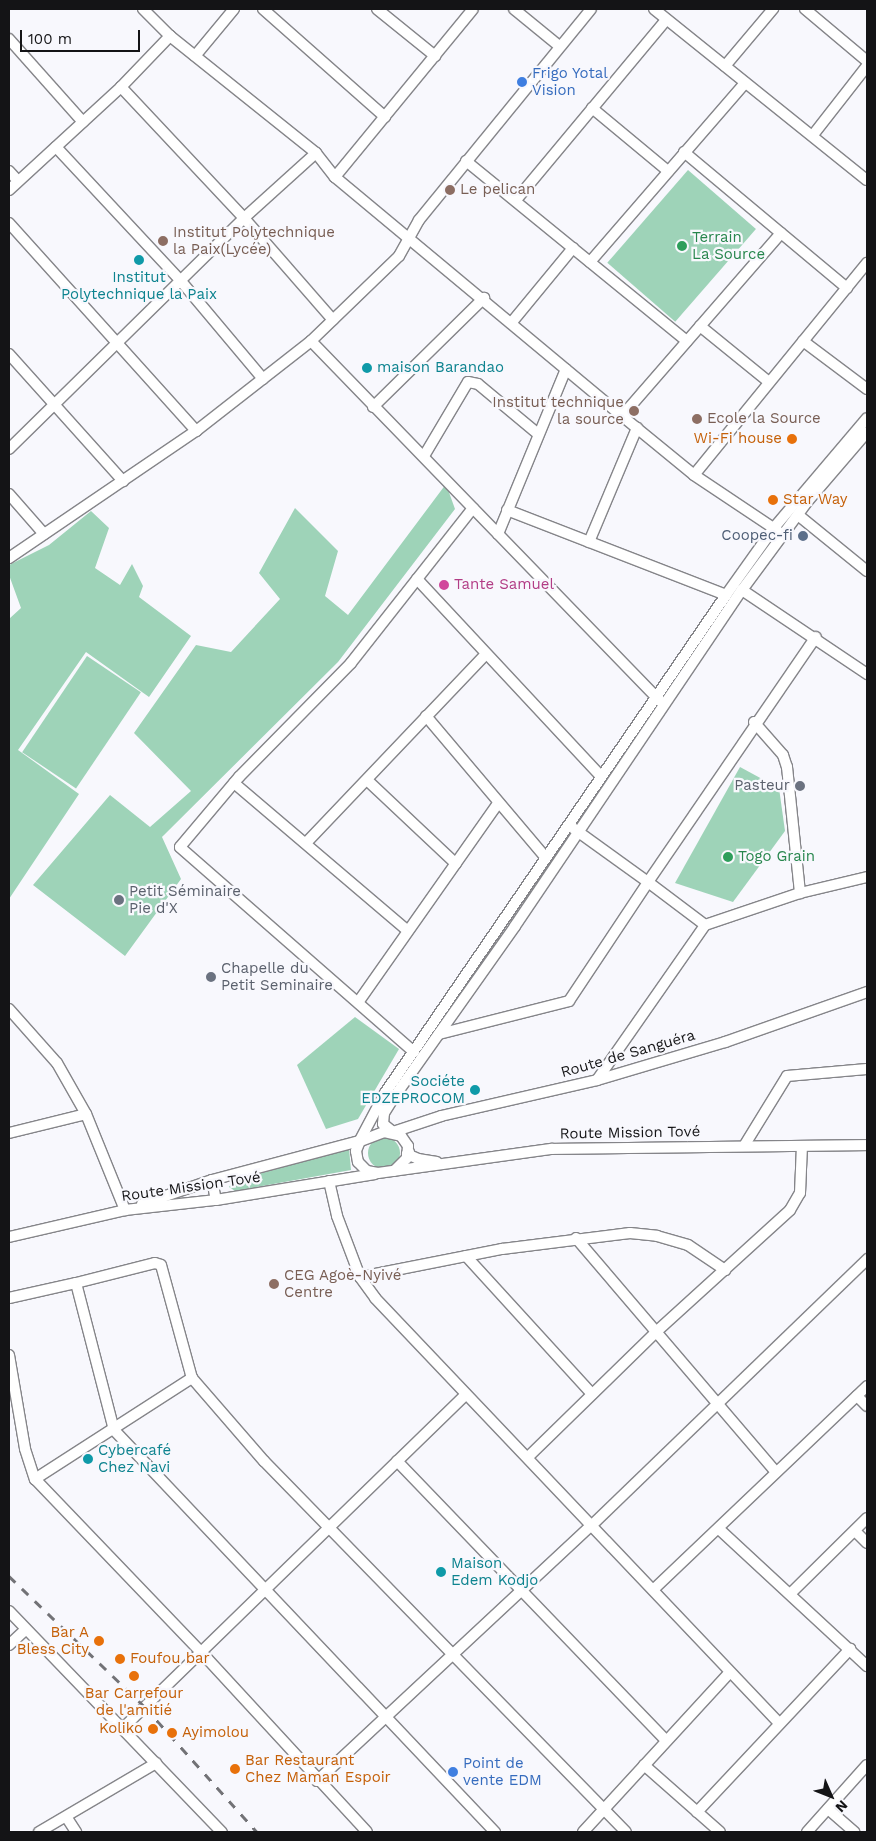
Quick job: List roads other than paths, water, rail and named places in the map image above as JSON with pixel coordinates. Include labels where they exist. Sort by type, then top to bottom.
[{"type":"street","points":[[143,9],[170,36],[316,153],[335,177],[484,298],[694,476],[783,534]]},
{"type":"street","points":[[195,56],[234,9]]},
{"type":"street","points":[[262,9],[385,116]]},
{"type":"street","points":[[377,9],[435,56]]},
{"type":"street","points":[[335,177],[473,9]]},
{"type":"street","points":[[514,9],[559,46]]},
{"type":"street","points":[[9,558],[196,431],[311,341],[398,256],[466,161],[590,9]]},
{"type":"street","points":[[654,9],[867,180]]},
{"type":"street","points":[[725,66],[773,9]]},
{"type":"street","points":[[805,9],[867,60]]},
{"type":"street","points":[[516,200],[666,20]]},
{"type":"street","points":[[9,190],[121,87],[170,36]]},
{"type":"street","points":[[9,39],[83,122]]},
{"type":"street","points":[[813,135],[867,66]]},
{"type":"street","points":[[590,262],[745,82]]},
{"type":"street","points":[[121,87],[244,218],[333,320]]},
{"type":"street","points":[[592,108],[668,171]]},
{"type":"street","points":[[56,147],[180,280],[263,379]]},
{"type":"street","points":[[684,152],[847,288]]},
{"type":"street","points":[[9,448],[244,218],[316,153]]},
{"type":"street","points":[[466,161],[687,341]]},
{"type":"street","points":[[9,171],[18,181]]},
{"type":"street","points":[[9,223],[196,431]]},
{"type":"street","points":[[622,416],[781,233]]},
{"type":"street","points":[[512,322],[573,248]]},
{"type":"street","points":[[694,476],[867,263]]},
{"type":"street","points":[[374,407],[484,298]]},
{"type":"street","points":[[700,326],[769,382]]},
{"type":"street","points":[[311,341],[660,701]]},
{"type":"street","points":[[803,341],[867,389]]},
{"type":"street","points":[[9,354],[123,481]]},
{"type":"street","points":[[498,534],[566,369]]},
{"type":"street","points":[[424,456],[468,382],[478,384],[538,434]]},
{"type":"street","points":[[406,1141],[383,1124],[384,1113],[578,831],[726,595],[773,529],[867,418]]},
{"type":"street","points":[[589,542],[637,428]]},
{"type":"street","points":[[378,1173],[366,1171],[356,1157],[360,1141],[385,1094],[600,775],[660,701],[783,534],[867,432]]},
{"type":"street","points":[[9,494],[44,534]]},
{"type":"street","points":[[414,1052],[359,1001],[181,850],[182,841],[234,783],[350,663],[473,508]]},
{"type":"street","points":[[507,510],[726,595]]},
{"type":"street","points":[[798,515],[866,569]]},
{"type":"street","points":[[417,579],[600,775]]},
{"type":"street","points":[[742,590],[816,637],[867,674]]},
{"type":"street","points":[[439,1034],[569,1001],[754,722],[816,637]]},
{"type":"street","points":[[306,843],[486,654]]},
{"type":"street","points":[[426,716],[545,857]]},
{"type":"street","points":[[754,722],[783,755],[787,767],[800,894]]},
{"type":"street","points":[[367,780],[456,864]]},
{"type":"street","points":[[234,783],[408,931]]},
{"type":"street","points":[[359,1001],[498,803]]},
{"type":"street","points":[[567,824],[705,925]]},
{"type":"street","points":[[597,1080],[705,925],[800,894],[867,877]]},
{"type":"street","name":"Route de Sanguéra","points":[[360,1141],[441,1116],[597,1080],[725,1042],[867,992]]},
{"type":"street","points":[[9,1009],[55,1060],[86,1114],[125,1210],[212,1180],[360,1141]]},
{"type":"street","points":[[744,1146],[787,1076],[867,1069]]},
{"type":"street","points":[[9,1133],[86,1114]]},
{"type":"street","points":[[441,1116],[407,1133],[403,1137],[409,1152],[407,1154],[418,1159],[450,1164]]},
{"type":"street","name":"Route Mission Tové","points":[[9,1237],[125,1210],[216,1200],[378,1173],[552,1149],[867,1145]]},
{"type":"street","points":[[528,1457],[656,1332],[725,1270],[796,1202],[800,1193],[802,1146]]},
{"type":"street","points":[[394,1171],[404,1164],[409,1152]]},
{"type":"street","points":[[212,1180],[216,1200]]},
{"type":"street","points":[[328,1181],[337,1216],[360,1277],[382,1305],[654,1589],[729,1673],[779,1723]]},
{"type":"street","points":[[360,1277],[466,1256],[576,1238],[630,1233],[657,1236],[688,1245],[725,1270]]},
{"type":"street","points":[[576,1238],[716,1405],[776,1472]]},
{"type":"street","points":[[466,1256],[592,1394]]},
{"type":"street","points":[[317,1781],[388,1717],[452,1654],[592,1525],[867,1259]]},
{"type":"street","points":[[9,1298],[155,1263],[161,1265],[192,1378],[264,1460],[452,1654],[606,1809],[626,1832]]},
{"type":"street","points":[[76,1283],[114,1430],[264,1591],[388,1717],[495,1832]]},
{"type":"street","points":[[9,1355],[25,1449],[34,1479],[202,1653],[317,1781],[367,1832]]},
{"type":"street","points":[[34,1479],[114,1430],[192,1378]]},
{"type":"street","points":[[654,1589],[867,1386]]},
{"type":"street","points":[[124,1727],[330,1529],[397,1460],[466,1394]]},
{"type":"street","points":[[857,1396],[867,1406]]},
{"type":"street","points":[[397,1460],[520,1591],[666,1741]]},
{"type":"street","points":[[790,1594],[867,1518]]},
{"type":"street","points":[[719,1529],[867,1666]]},
{"type":"street","points":[[854,1531],[867,1543]]},
{"type":"street","points":[[9,1611],[25,1630],[124,1727],[222,1832]]},
{"type":"street","points":[[9,1645],[25,1630]]},
{"type":"street","points":[[697,1812],[850,1650]]},
{"type":"street","points":[[583,1832],[729,1673]]},
{"type":"street","points":[[39,1832],[67,1818],[156,1763]]},
{"type":"street","points":[[644,1765],[720,1832]]},
{"type":"street","points":[[807,1832],[867,1765]]},
{"type":"street","points":[[828,1809],[854,1832]]},
{"type":"street","points":[[67,1818],[76,1832]]},
{"type":"railway","points":[[9,1576],[145,1707],[257,1832]]},
{"type":"place","name":"Frigo Yotal Vision","points":[[522,82]]},
{"type":"place","name":"Le pelican","points":[[450,190]]},
{"type":"place","name":"Institut Polytechnique la Paix(Lycée)","points":[[163,241]]},
{"type":"place","name":"Terrain La Source","points":[[682,246]]},
{"type":"place","name":"Institut Polytechnique la Paix","points":[[139,260]]},
{"type":"place","name":"maison Barandao","points":[[367,368]]},
{"type":"place","name":"Institut technique la source","points":[[634,411]]},
{"type":"place","name":"Ecole la Source","points":[[697,419]]},
{"type":"place","name":"Wi-Fi house","points":[[792,439]]},
{"type":"place","name":"Star Way","points":[[773,500]]},
{"type":"place","name":"Coopec-fi","points":[[803,536]]},
{"type":"place","name":"Tante Samuel","points":[[444,585]]},
{"type":"place","name":"Pasteur","points":[[800,786]]},
{"type":"place","name":"Togo Grain","points":[[728,857]]},
{"type":"place","name":"Petit Séminaire Pie d'X","points":[[119,900]]},
{"type":"place","name":"Chapelle du Petit Seminaire","points":[[211,977]]},
{"type":"place","name":"Sociéte EDZEPROCOM","points":[[475,1090]]},
{"type":"place","name":"CEG Agoè-Nyivé Centre","points":[[274,1284]]},
{"type":"place","name":"Cybercafé Chez Navi","points":[[88,1459]]},
{"type":"place","name":"Maison Edem Kodjo","points":[[441,1572]]},
{"type":"place","name":"Bar A Bless City","points":[[99,1641]]},
{"type":"place","name":"Foufou bar","points":[[120,1659]]},
{"type":"place","name":"Bar Carrefour de l'amitié","points":[[134,1676]]},
{"type":"place","name":"Koliko","points":[[153,1729]]},
{"type":"place","name":"Ayimolou","points":[[172,1733]]},
{"type":"place","name":"Bar Restaurant Chez Maman Espoir","points":[[235,1769]]},
{"type":"place","name":"Point de vente EDM","points":[[453,1772]]}]
